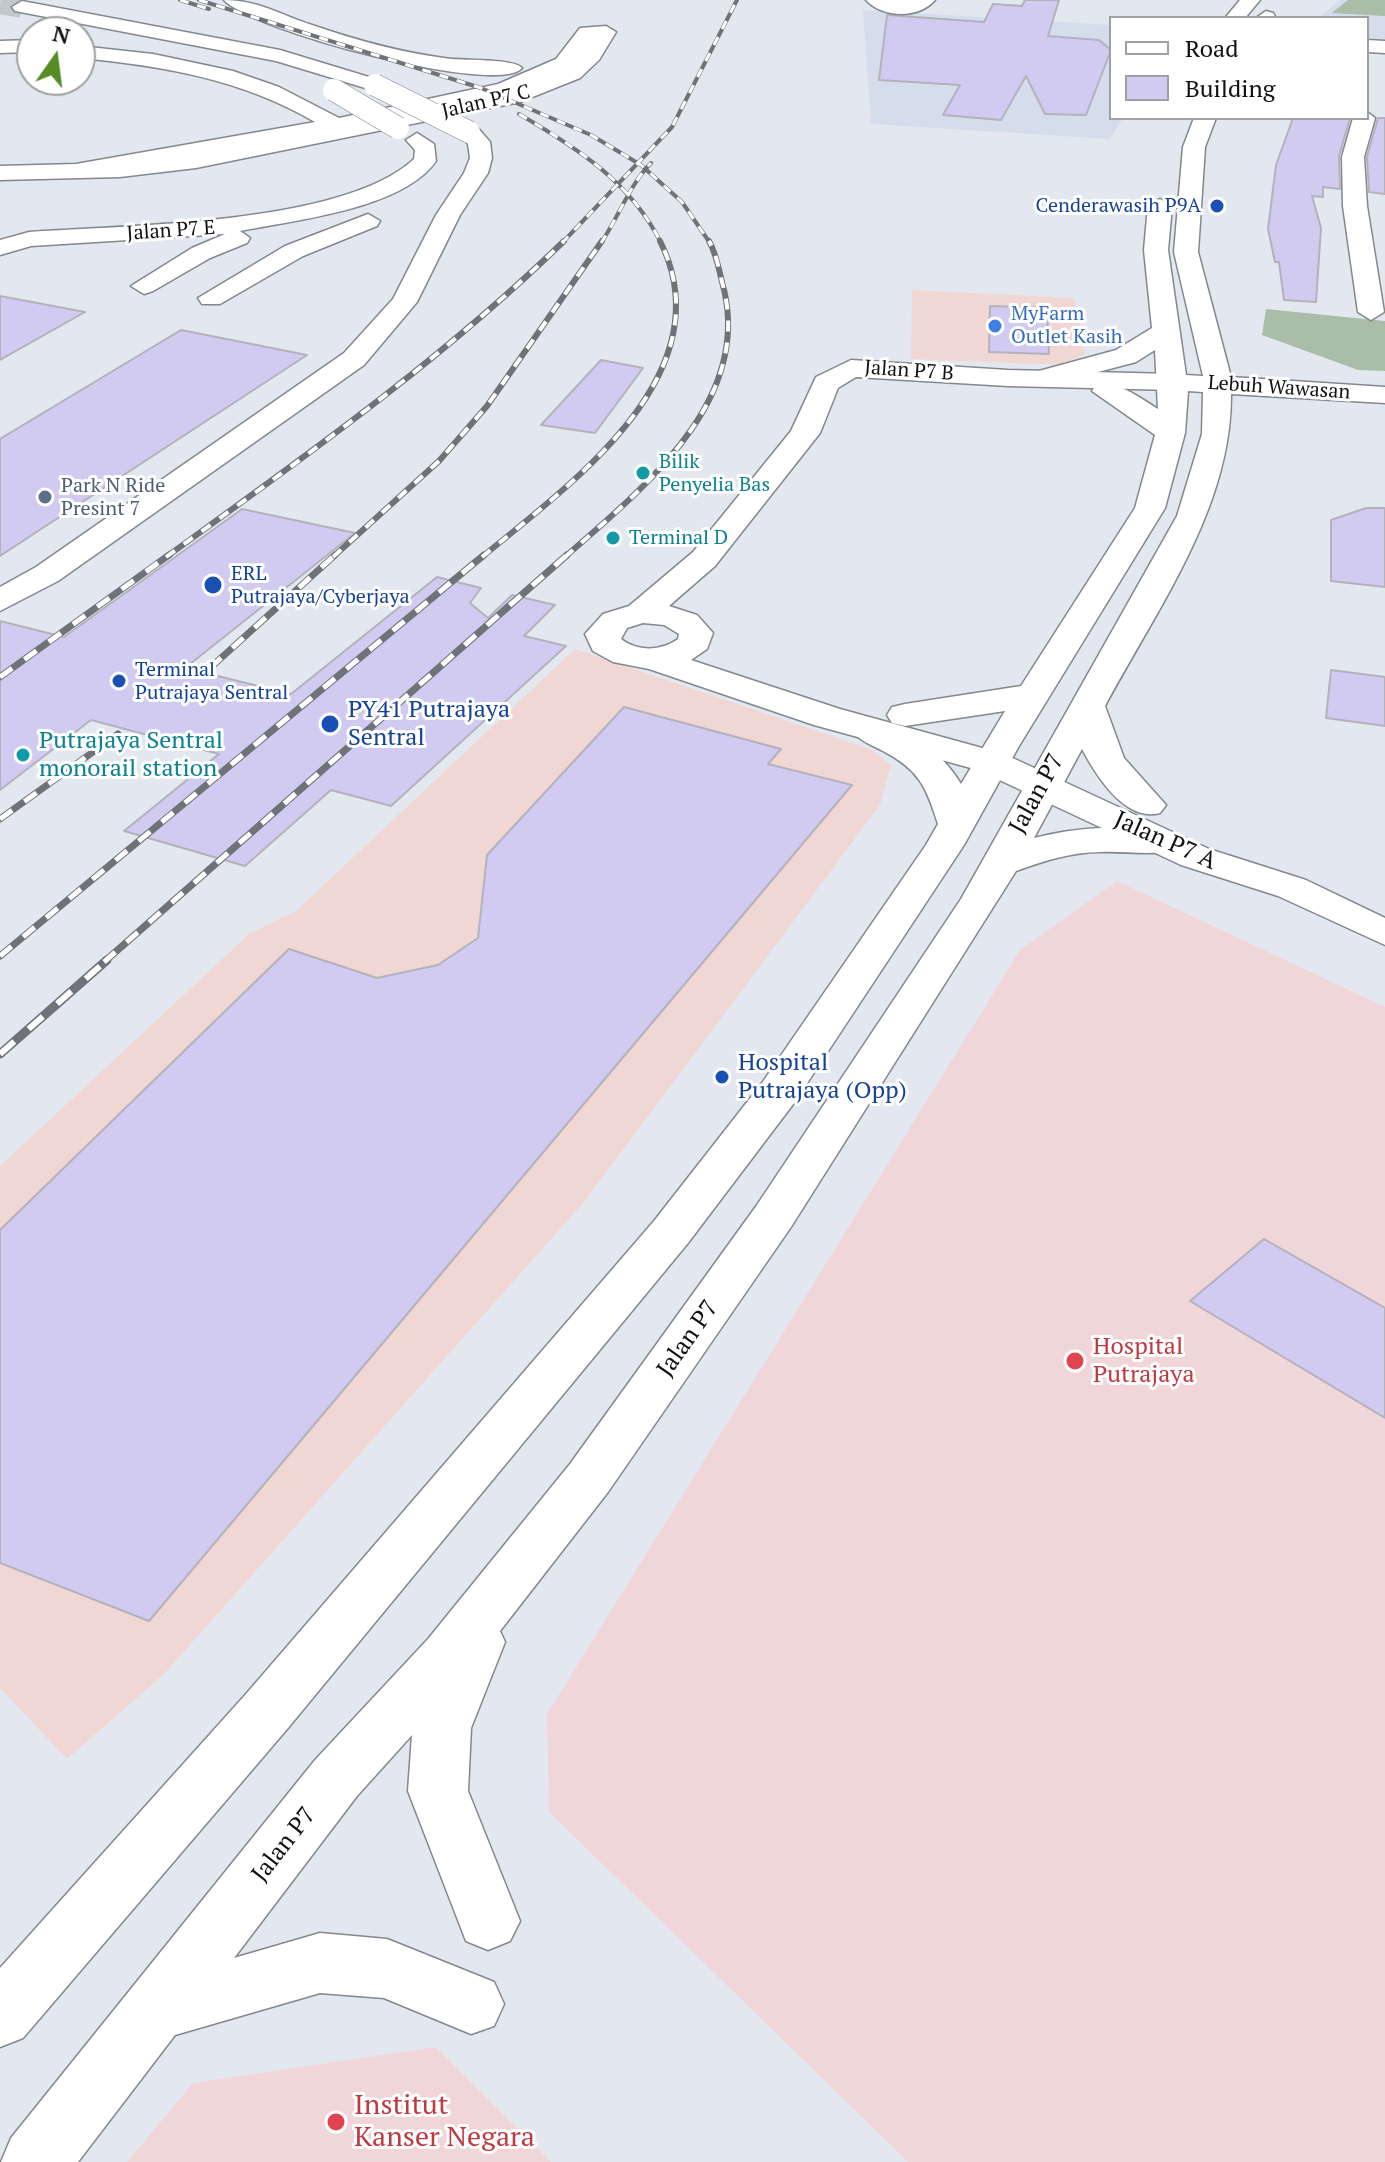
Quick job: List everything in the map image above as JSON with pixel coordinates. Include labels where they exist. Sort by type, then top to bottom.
[{"type":"street","points":[[0,601],[47,574],[354,359],[404,302],[448,215],[476,173],[481,158],[479,142],[469,132],[210,0]]},
{"type":"street","points":[[234,0],[314,31],[512,93]]},
{"type":"street","points":[[876,0],[898,8],[917,6],[925,0]]},
{"type":"street","points":[[1237,16],[1250,0]]},
{"type":"street","points":[[144,286],[222,244],[382,190],[417,172],[425,161],[426,149],[417,140],[334,90],[303,75],[251,59],[12,9],[280,56],[375,85]]},
{"type":"street","points":[[96,50],[211,58],[334,90]]},
{"type":"street","points":[[96,52],[233,77],[276,93],[342,128]]},
{"type":"street","name":"Jalan P7 C","points":[[0,173],[120,170],[174,164],[555,84],[582,55],[490,69],[454,68],[416,61]]},
{"type":"street","points":[[216,146],[248,136],[274,123],[286,108],[276,93]]},
{"type":"street","name":"Jalan P7","points":[[35,2162],[336,1778],[448,1656],[589,1478],[774,1216],[981,899],[1192,516],[1217,434],[1217,374],[1186,252],[1194,147],[1204,120]]},
{"type":"street","points":[[1363,120],[1353,157],[1357,217],[1371,312]]},
{"type":"street","name":"Jalan P7 C","points":[[84,169],[342,128]]},
{"type":"street","points":[[211,298],[294,251],[476,173]]},
{"type":"street","points":[[0,2016],[267,1711],[671,1232],[778,1093],[882,943],[1150,508],[1170,433],[1174,388],[1156,250],[1163,175]]},
{"type":"street","name":"Jalan P7 E","points":[[0,248],[29,239],[226,227],[341,203]]},
{"type":"street","points":[[1357,217],[1385,218]]},
{"type":"street","points":[[1049,377],[1126,356],[1167,331]]},
{"type":"street","points":[[1211,349],[1251,372],[1300,388]]},
{"type":"street","name":"Jalan P7 B","points":[[996,754],[870,730],[650,658],[625,655],[610,648],[603,639],[609,624],[641,613],[704,559],[805,433],[826,383],[851,368],[1008,378],[1106,391],[1174,388]]},
{"type":"street","name":"Jalan P7 B","points":[[1008,378],[1049,377],[1174,388]]},
{"type":"street","name":"Lebuh Wawasan","points":[[1174,388],[1300,388],[1385,395]]},
{"type":"street","name":"Lebuh Wawasan","points":[[1216,390],[1327,407],[1385,412]]},
{"type":"street","points":[[1106,391],[1152,417],[1170,433]]},
{"type":"street","points":[[1217,434],[1254,417],[1327,407]]},
{"type":"street","points":[[641,613],[669,615],[690,624],[696,633],[695,642],[905,715],[1048,774]]},
{"type":"street","name":"Jalan P7 B","points":[[650,658],[683,652],[695,642]]},
{"type":"street","points":[[905,715],[988,704],[1036,693]]},
{"type":"street","points":[[1087,704],[1094,742],[1107,763],[1147,805]]},
{"type":"street","points":[[870,730],[926,760],[943,781],[957,824]]},
{"type":"street","name":"Jalan P7 A","points":[[1048,774],[1147,805],[1214,835],[1292,888]]},
{"type":"street","name":"Jalan P7 A","points":[[1048,774],[1162,842],[1195,857],[1292,888],[1385,933]]},
{"type":"street","points":[[999,864],[1048,846],[1098,840],[1162,842]]},
{"type":"street","points":[[488,1921],[438,1791],[442,1728],[492,1609],[589,1478]]},
{"type":"street","points":[[156,2010],[320,1963],[387,1969],[471,2004]]},
{"type":"shaded area","points":[[1340,0],[1385,0],[1385,40],[1369,38],[1369,16],[1320,16]]},
{"type":"shaded area","points":[[863,10],[1109,25],[1109,120],[1122,120],[1110,139],[871,124]]},
{"type":"shaded area","name":"MyFarm Outlet Kasih","points":[[912,290],[1074,298],[1085,354],[1062,365],[911,359]]},
{"type":"shaded area","points":[[575,649],[872,750],[891,765],[880,805],[584,1202],[164,1674],[67,1759],[0,1688],[0,1166],[249,934],[296,911]]},
{"type":"shaded area","name":"Hospital Putrajaya","points":[[1117,881],[1385,1007],[1385,2162],[908,2162],[549,1812],[547,1714],[1020,950]]},
{"type":"shaded area","name":"Institut Kanser Negara","points":[[436,2047],[551,2162],[127,2162],[193,2083]]},
{"type":"green space","points":[[1348,0],[1385,0],[1385,16],[1332,13]]},
{"type":"green space","points":[[1266,309],[1385,321],[1385,371],[1358,370],[1262,335]]},
{"type":"building","points":[[1025,0],[1059,0],[1048,36],[1099,40],[1109,48],[1086,115],[1045,114],[1026,76],[1001,120],[943,115],[960,85],[879,80],[887,15],[984,22],[993,4],[1022,6]]},
{"type":"building","points":[[1378,118],[1385,118],[1385,194],[1369,192],[1367,157]]},
{"type":"building","points":[[1292,120],[1349,120],[1339,156],[1340,189],[1323,187],[1323,197],[1312,196],[1321,228],[1316,302],[1284,300],[1279,262],[1275,262],[1268,229],[1276,165]]},
{"type":"building","points":[[0,296],[85,312],[0,360]]},
{"type":"building","points":[[990,306],[1047,308],[1049,354],[989,352]]},
{"type":"building","name":"Park N Ride Presint 7","points":[[181,330],[307,355],[0,556],[0,439]]},
{"type":"building","points":[[601,360],[643,368],[595,433],[541,425]]},
{"type":"building","points":[[1366,508],[1385,508],[1385,587],[1331,581],[1331,520]]},
{"type":"building","points":[[242,509],[355,533],[185,668],[291,694],[437,577],[481,588],[470,603],[488,618],[512,595],[555,605],[524,636],[566,646],[391,806],[331,790],[245,866],[124,831],[219,754],[91,720],[0,790],[0,621],[64,637]]},
{"type":"building","points":[[1331,670],[1385,677],[1385,726],[1326,718]]},
{"type":"building","points":[[624,707],[781,749],[768,764],[852,785],[149,1621],[0,1563],[0,1230],[289,949],[377,978],[438,965],[478,938],[487,855]]},
{"type":"building","points":[[1264,1239],[1385,1308],[1385,1418],[1190,1301]]},
{"type":"tunnel","points":[[0,3],[22,7]]},
{"type":"railway","points":[[180,0],[209,9]]},
{"type":"railway","points":[[199,0],[481,88],[591,135],[638,163]]},
{"type":"railway","points":[[638,163],[672,127],[737,0]]},
{"type":"railway","points":[[519,114],[582,154],[618,184]]},
{"type":"railway","points":[[618,184],[638,163]]},
{"type":"railway","points":[[638,163],[646,169]]},
{"type":"railway","points":[[646,169],[651,163]]},
{"type":"railway","points":[[628,196],[646,169]]},
{"type":"railway","points":[[646,169],[682,202],[710,242]]},
{"type":"railway","points":[[563,242],[618,184]]},
{"type":"railway","points":[[618,184],[628,196]]},
{"type":"railway","points":[[601,243],[628,196]]},
{"type":"railway","points":[[628,196],[649,221],[660,241]]},
{"type":"railway","points":[[333,557],[439,461],[487,406],[602,241]]},
{"type":"railway","points":[[482,557],[594,460],[629,422],[656,380],[673,336],[675,290],[660,241]]},
{"type":"railway","points":[[166,557],[421,367],[563,242]]},
{"type":"railway","points":[[565,557],[657,471],[685,438],[708,403],[723,365],[728,325],[720,272],[710,242]]},
{"type":"railway","points":[[0,677],[169,555]]},
{"type":"railway","points":[[210,668],[335,555]]},
{"type":"railway","points":[[0,956],[484,555]]},
{"type":"railway","points":[[104,962],[567,555]]},
{"type":"railway","points":[[0,819],[118,734]]},
{"type":"railway","points":[[0,1054],[107,960]]},
{"type":"place","name":"Cenderawasih P9A","points":[[1217,206]]},
{"type":"place","name":"MyFarm Outlet Kasih","points":[[995,326]]},
{"type":"place","name":"Bilik Penyelia Bas","points":[[643,473]]},
{"type":"place","name":"Park N Ride Presint 7","points":[[45,497]]},
{"type":"place","name":"Terminal D","points":[[613,538]]},
{"type":"place","name":"ERL Putrajaya/Cyberjaya","points":[[213,585]]},
{"type":"place","name":"Terminal Putrajaya Sentral","points":[[119,681]]},
{"type":"place","name":"PY41 Putrajaya Sentral","points":[[330,724]]},
{"type":"place","name":"Putrajaya Sentral monorail station","points":[[23,755]]},
{"type":"place","name":"Hospital Putrajaya (Opp)","points":[[722,1077]]},
{"type":"place","name":"Hospital Putrajaya","points":[[1075,1361]]},
{"type":"place","name":"Institut Kanser Negara","points":[[336,2122]]}]
